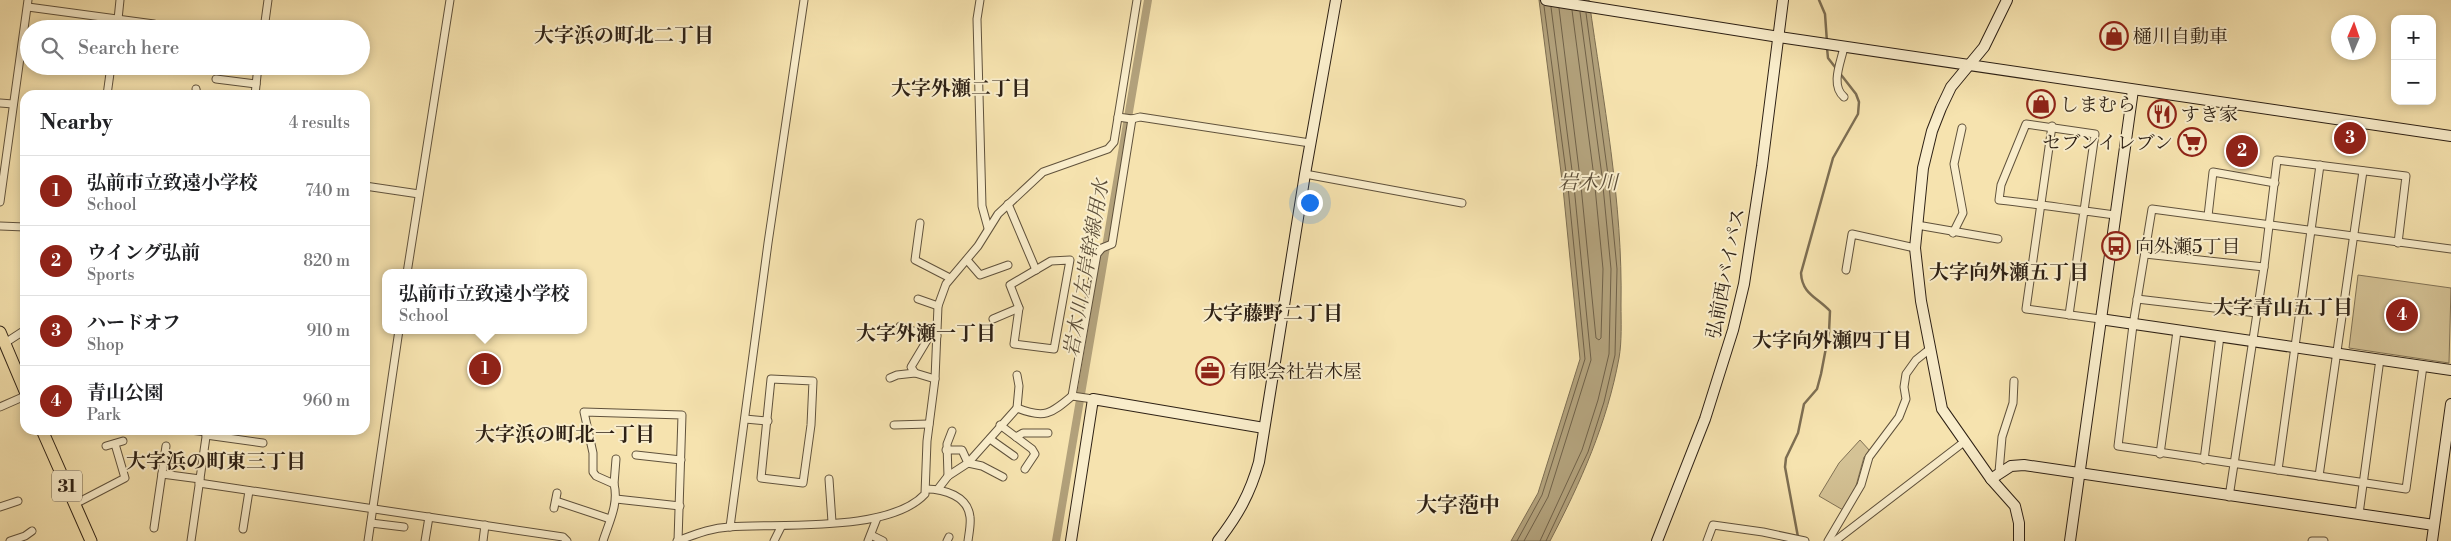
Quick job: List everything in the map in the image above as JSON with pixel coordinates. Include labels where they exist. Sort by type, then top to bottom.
[{"type":"main road","points":[[2,337],[20,379]]},
{"type":"main road","name":"31","points":[[44,435],[91,541]]},
{"type":"street","points":[[118,19],[120,0]]},
{"type":"street","points":[[265,20],[268,0]]},
{"type":"street","points":[[408,269],[450,0]]},
{"type":"street","points":[[730,526],[768,243],[804,0]]},
{"type":"street","points":[[980,0],[977,19],[982,206],[988,228]]},
{"type":"street","points":[[1072,541],[1081,397],[1097,254],[1112,244],[1137,0]]},
{"type":"street","points":[[1218,541],[1233,522],[1252,490],[1259,462],[1310,144],[1336,0]]},
{"type":"street","points":[[1546,0],[1969,66],[2451,136]]},
{"type":"street","name":"弘前西バイパス","points":[[1657,541],[1704,419],[1733,330],[1744,284],[1783,0]]},
{"type":"street","points":[[2007,0],[1984,47],[1951,87],[1932,131],[1923,168],[1915,248],[1921,301],[1942,409],[1964,442],[1995,476],[2015,506],[2019,522],[2019,541]]},
{"type":"street","points":[[27,20],[28,3],[125,20]]},
{"type":"street","points":[[1844,46],[1836,83],[1838,92],[1844,97]]},
{"type":"street","points":[[0,197],[4,144],[20,71]]},
{"type":"street","points":[[108,90],[110,75]]},
{"type":"street","points":[[255,90],[257,75]]},
{"type":"street","points":[[216,79],[256,84]]},
{"type":"street","points":[[2070,541],[2133,90]]},
{"type":"street","points":[[0,103],[13,104]]},
{"type":"street","points":[[1126,118],[1140,117],[1310,144]]},
{"type":"street","points":[[614,484],[596,476],[593,472],[593,453],[584,412],[682,415],[678,541],[710,529],[730,526],[781,526],[877,518],[919,501],[926,494],[929,424],[935,379],[938,306],[950,278],[967,260],[988,228],[1008,204],[1043,172],[1108,149],[1114,142],[1126,118]]},
{"type":"street","points":[[2069,315],[2084,211],[2095,134],[2052,126],[2026,124],[2001,185],[1999,200],[2040,204],[2084,211],[2115,215]]},
{"type":"street","points":[[2052,126],[2026,309],[2338,352],[2451,370]]},
{"type":"street","points":[[1953,233],[1963,214],[1954,164],[1962,128]]},
{"type":"street","points":[[2229,497],[2264,267],[2277,160],[2406,176],[2398,243]]},
{"type":"street","points":[[2278,470],[2320,165]]},
{"type":"street","points":[[2319,476],[2363,171]]},
{"type":"street","points":[[2208,216],[2213,172],[2275,183]]},
{"type":"street","points":[[1305,174],[1462,203]]},
{"type":"street","points":[[370,187],[419,194]]},
{"type":"street","points":[[1008,204],[1036,270]]},
{"type":"street","points":[[2424,366],[2406,489],[2160,454],[2118,446],[2133,325],[2152,209],[2451,249]]},
{"type":"street","points":[[920,223],[915,260],[950,278]]},
{"type":"street","points":[[1917,225],[1953,233],[1998,239]]},
{"type":"street","points":[[0,226],[20,227]]},
{"type":"street","points":[[1846,270],[1852,234],[1915,248]]},
{"type":"street","points":[[2145,254],[2264,267]]},
{"type":"street","points":[[967,260],[980,275],[1008,265]]},
{"type":"street","points":[[1070,260],[1054,349],[1014,344],[1019,308],[1010,285],[1036,270],[1051,261],[1070,260]]},
{"type":"street","points":[[918,299],[938,306]]},
{"type":"street","points":[[2137,299],[2257,313]]},
{"type":"street","points":[[993,319],[1019,308]]},
{"type":"street","points":[[900,326],[929,337],[937,336]]},
{"type":"street","points":[[2160,454],[2177,331]]},
{"type":"street","points":[[2,337],[20,332]]},
{"type":"street","points":[[368,541],[398,334]]},
{"type":"street","points":[[2204,460],[2220,336]]},
{"type":"street","points":[[915,373],[911,367],[929,337]]},
{"type":"street","points":[[1828,541],[1860,485],[1869,457],[1899,418],[1906,399],[1904,387],[1906,374],[1916,360],[1931,348]]},
{"type":"street","points":[[2359,514],[2380,359]]},
{"type":"street","points":[[890,378],[897,375],[915,373],[935,379]]},
{"type":"street","points":[[938,489],[948,476],[968,464],[1000,425],[1017,408],[1020,386],[1017,375]]},
{"type":"street","points":[[771,378],[813,381],[811,426],[802,483],[761,478],[768,421],[771,378]]},
{"type":"street","points":[[1995,476],[2001,443],[2013,403],[2014,381]]},
{"type":"street","points":[[1017,408],[1032,414],[1044,414],[1054,412],[1081,397],[1264,428]]},
{"type":"street","points":[[0,406],[20,398]]},
{"type":"street","points":[[2432,541],[2451,404]]},
{"type":"street","points":[[745,419],[768,421]]},
{"type":"street","points":[[894,425],[929,424]]},
{"type":"street","points":[[1000,425],[1032,449],[1035,454],[1025,468]]},
{"type":"street","points":[[948,476],[946,450],[952,431]]},
{"type":"street","points":[[1016,437],[1023,433],[1048,433]]},
{"type":"street","points":[[191,541],[207,435]]},
{"type":"street","points":[[222,435],[263,443]]},
{"type":"street","points":[[990,439],[1014,456]]},
{"type":"street","points":[[106,446],[123,441]]},
{"type":"street","points":[[1835,541],[1964,442]]},
{"type":"street","points":[[75,504],[125,478],[115,444]]},
{"type":"street","points":[[154,528],[166,446]]},
{"type":"street","points":[[946,450],[962,450],[968,464]]},
{"type":"street","points":[[636,455],[681,460]]},
{"type":"street","points":[[603,541],[616,499],[614,484],[616,459]]},
{"type":"street","points":[[968,464],[982,466],[1003,477]]},
{"type":"street","points":[[1995,476],[2011,466],[2024,465],[2229,497],[2434,525]]},
{"type":"street","points":[[162,474],[249,491],[563,537],[567,541]]},
{"type":"street","points":[[829,479],[832,522]]},
{"type":"street","points":[[926,489],[950,492],[964,502],[970,516],[968,541]]},
{"type":"street","points":[[243,529],[249,491]]},
{"type":"street","points":[[557,493],[555,505],[610,519]]},
{"type":"street","points":[[616,499],[680,506]]},
{"type":"street","points":[[0,507],[18,500]]},
{"type":"street","points":[[425,541],[429,517]]},
{"type":"street","points":[[877,518],[869,538],[884,541]]},
{"type":"street","points":[[371,522],[404,527]]},
{"type":"street","points":[[483,541],[485,525]]},
{"type":"street","points":[[1708,541],[1713,525],[1763,532],[1805,541]]},
{"type":"street","points":[[774,541],[781,526]]},
{"type":"street","points":[[10,541],[25,536],[32,531]]},
{"type":"street","points":[[25,536],[33,541]]},
{"type":"street","points":[[2312,541],[2324,541]]},
{"type":"shaded area","points":[[2358,275],[2451,288],[2449,363],[2349,348]]},
{"type":"shaded area","points":[[1860,440],[1870,451],[1864,457],[1854,493],[1843,510],[1819,496],[1839,463]]},
{"type":"water","name":"岩木川","points":[[1539,0],[1589,0],[1611,152],[1619,228],[1621,338],[1619,358],[1608,406],[1592,452],[1550,541],[1511,541],[1538,493],[1580,359],[1563,188]]},
{"type":"waterway","name":"岩木川左岸幹線用水","points":[[1056,541],[1148,0]]},
{"type":"waterway","points":[[1819,0],[1825,14],[1827,42]]},
{"type":"waterway","points":[[1798,537],[1785,467],[1786,458],[1798,433],[1804,404],[1817,389],[1829,332],[1830,311],[1807,291],[1801,273],[1833,158],[1858,114],[1859,102],[1856,94],[1828,58],[1827,48]]},
{"type":"place","name":"樋川自動車","points":[[2114,36]]},
{"type":"place","name":"しまむら","points":[[2041,104]]},
{"type":"place","name":"すき家","points":[[2162,114]]},
{"type":"place","name":"ハードオフ","points":[[2350,138]]},
{"type":"place","name":"セブンイレブン","points":[[2192,142]]},
{"type":"place","name":"ウイング弘前","points":[[2242,151]]},
{"type":"place","name":"向外瀬5丁目","points":[[2116,246]]},
{"type":"place","name":"青山公園","points":[[2402,315]]},
{"type":"place","name":"弘前市立致遠小学校","points":[[485,369]]},
{"type":"place","name":"有限会社岩木屋","points":[[1210,371]]},
{"type":"district","name":"大字浜の町北二丁目","points":[[624,35]]},
{"type":"district","name":"大字外瀬二丁目","points":[[961,88]]},
{"type":"district","name":"大字向外瀬五丁目","points":[[2009,272]]},
{"type":"district","name":"大字青山五丁目","points":[[2283,307]]},
{"type":"district","name":"大字藤野二丁目","points":[[1273,313]]},
{"type":"district","name":"大字外瀬一丁目","points":[[926,333]]},
{"type":"district","name":"大字向外瀬四丁目","points":[[1832,340]]},
{"type":"district","name":"大字浜の町北一丁目","points":[[565,434]]},
{"type":"district","name":"大字浜の町東三丁目","points":[[216,461]]},
{"type":"district","name":"大字萢中","points":[[1458,505]]}]
